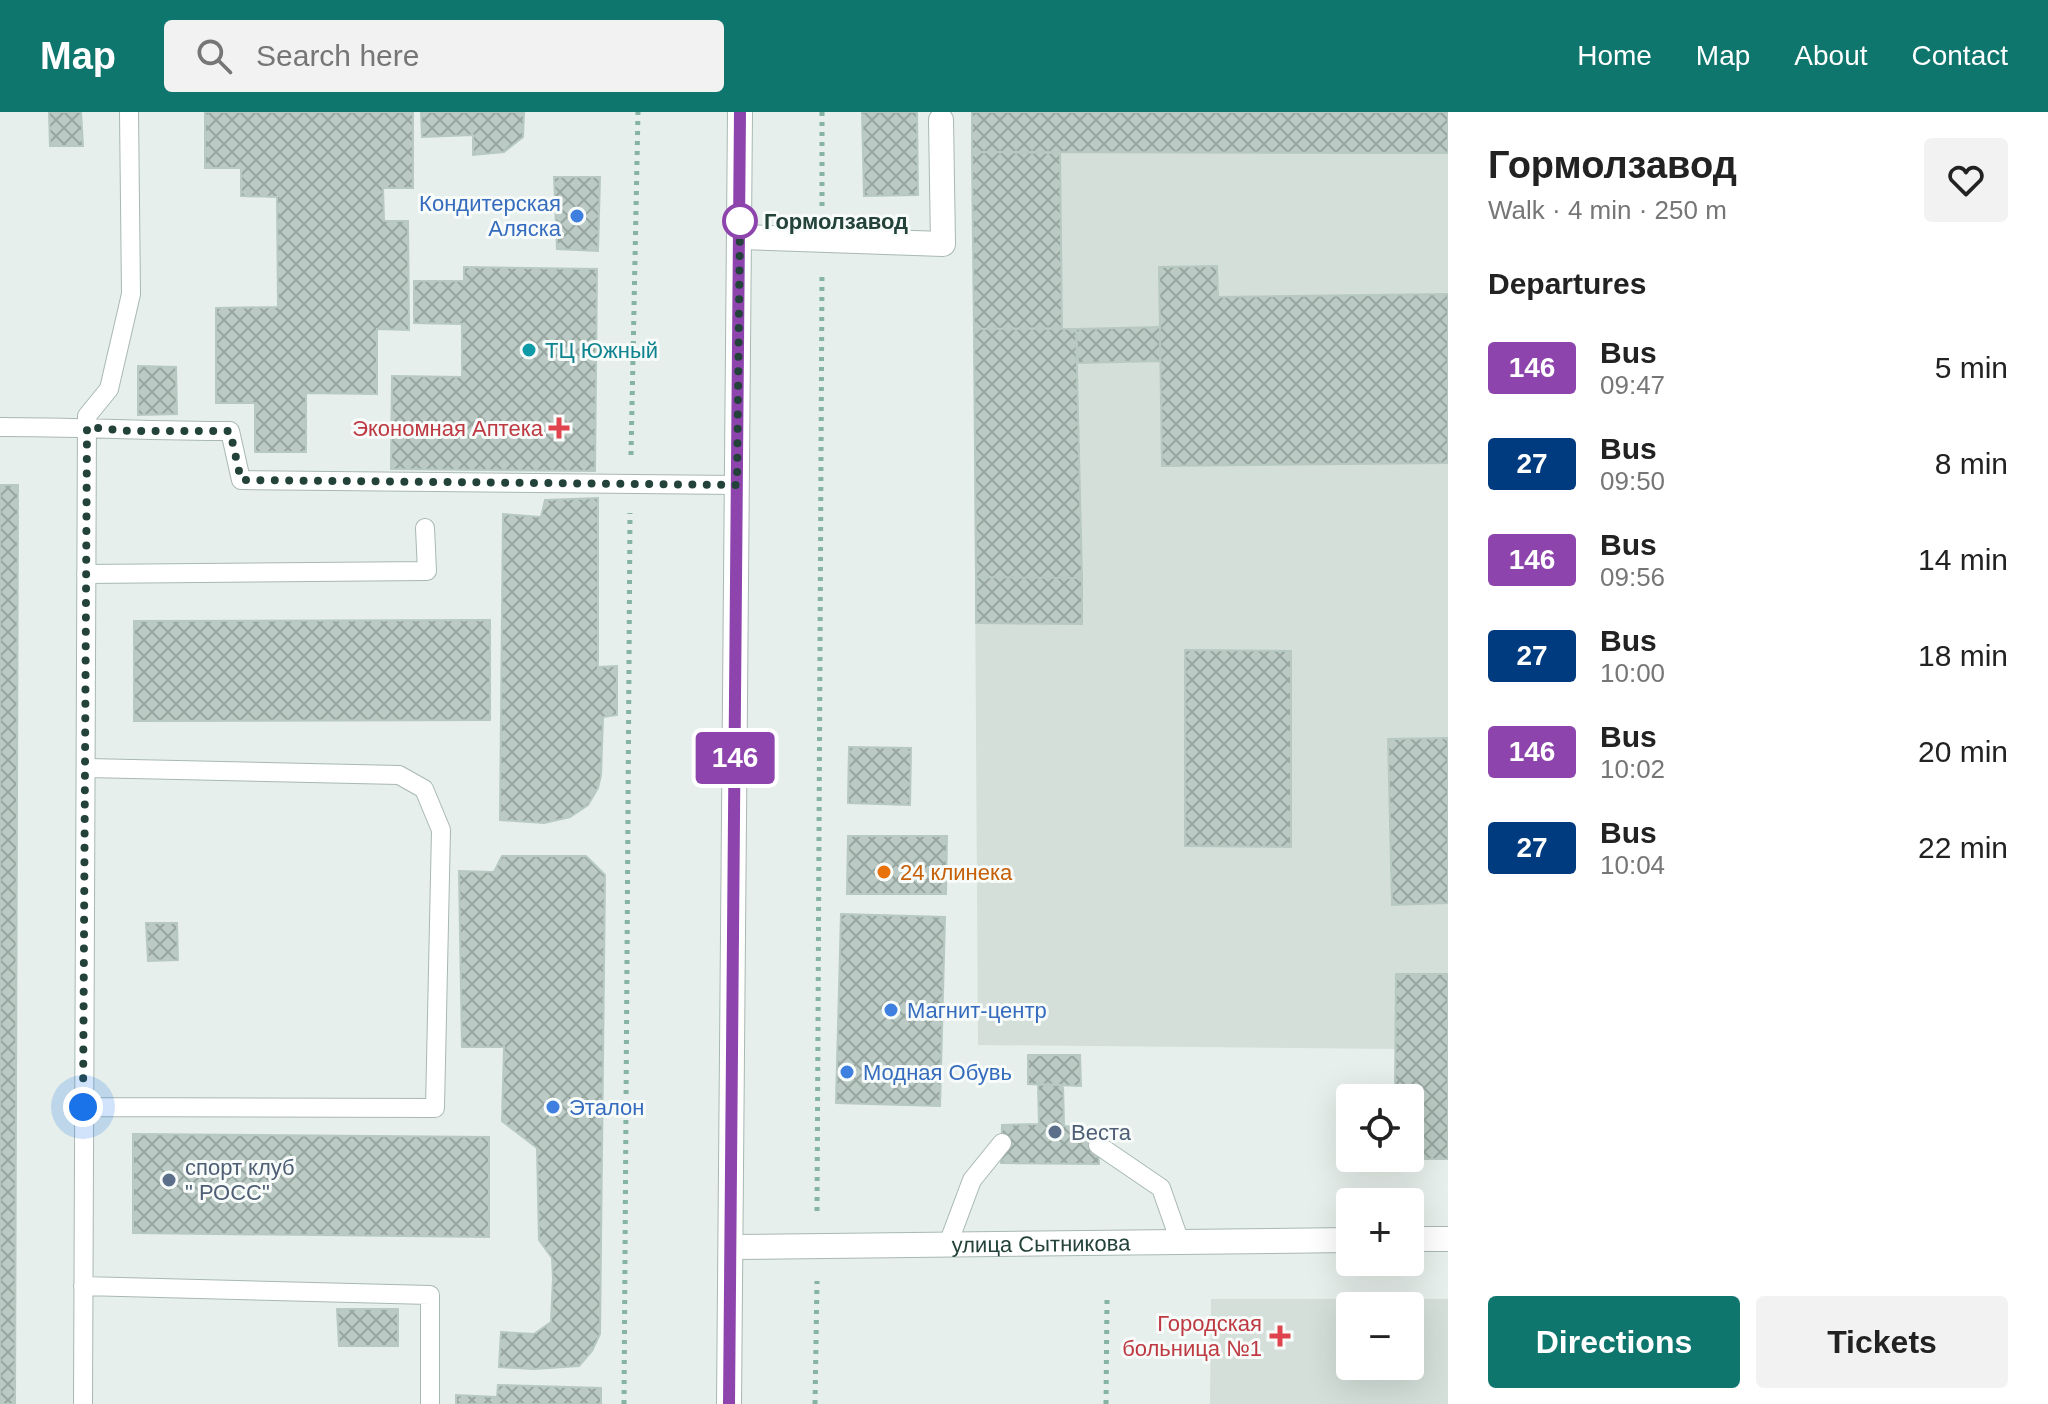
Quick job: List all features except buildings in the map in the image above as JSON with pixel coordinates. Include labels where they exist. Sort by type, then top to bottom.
[{"type":"street","points":[[729,1404],[740,112]]},
{"type":"street","points":[[740,237],[943,244],[941,120]]},
{"type":"street","points":[[1424,1239],[1448,1239]]},
{"type":"street","name":"улица Сытникова","points":[[731,1247],[1336,1240]]},
{"type":"lane","points":[[83,1404],[87,416],[109,389],[131,294],[129,112]]},
{"type":"lane","points":[[0,427],[230,431],[241,480],[737,485]]},
{"type":"lane","points":[[86,574],[427,571],[425,528]]},
{"type":"lane","points":[[83,1107],[435,1108],[441,830],[424,789],[399,775],[87,768]]},
{"type":"lane","points":[[948,1244],[972,1180],[1002,1143]]},
{"type":"lane","points":[[1098,1145],[1161,1188],[1180,1242]]},
{"type":"lane","points":[[83,1286],[430,1295],[430,1404]]},
{"type":"path","points":[[624,1404],[630,484],[638,112]]},
{"type":"path","points":[[822,112],[822,222]]},
{"type":"path","points":[[815,1404],[822,269]]},
{"type":"path","points":[[1106,1404],[1107,1299]]},
{"type":"shaded area","points":[[972,112],[1448,112],[1448,974],[1396,974],[1395,1049],[978,1045]]},
{"type":"shaded area","name":"Городская больница №1","points":[[1211,1299],[1336,1299],[1336,1380],[1424,1380],[1424,1299],[1448,1299],[1448,1404],[1210,1404]]},
{"type":"bus line","name":"146","points":[[729,1404],[740,112]]},
{"type":"place","name":"Кондитерская Аляска","points":[[577,216]]},
{"type":"place","name":"Гормолзавод","points":[[740,221]]},
{"type":"place","name":"ТЦ Южный","points":[[529,350]]},
{"type":"place","name":"Экономная Аптека","points":[[559,428]]},
{"type":"place","name":"24 клинека","points":[[884,872]]},
{"type":"place","name":"Магнит-центр","points":[[891,1010]]},
{"type":"place","name":"Модная Обувь","points":[[847,1072]]},
{"type":"place","name":"Эталон","points":[[553,1107]]},
{"type":"place","name":"Веста","points":[[1055,1132]]},
{"type":"place","name":"спорт клуб \" РОСС\"","points":[[169,1180]]},
{"type":"place","name":"Городская больница №1","points":[[1280,1336]]},
{"type":"route","points":[[83,1107],[87,427],[129,431],[230,431],[241,480],[737,485],[740,221]]}]
